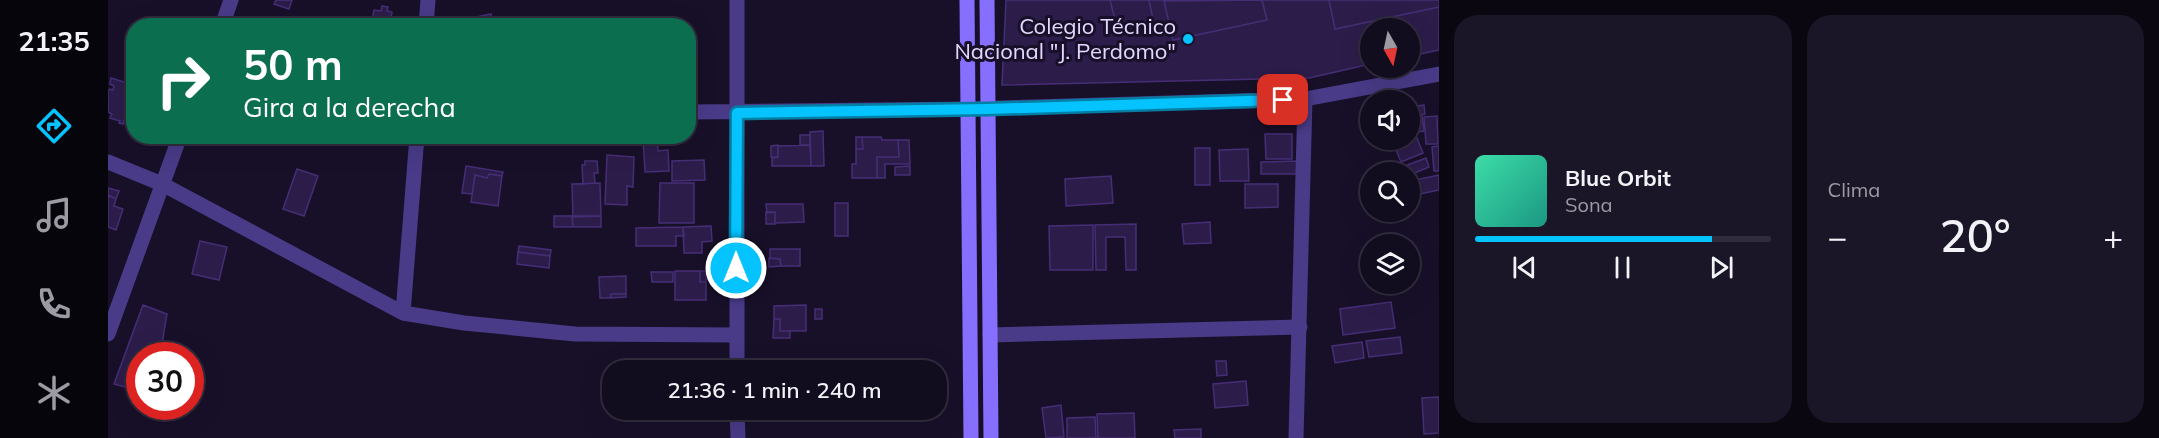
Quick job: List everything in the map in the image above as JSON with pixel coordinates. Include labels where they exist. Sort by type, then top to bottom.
[{"type":"main road","points":[[967,0],[971,438]]},
{"type":"main road","points":[[987,0],[992,438]]},
{"type":"street","points":[[225,18],[231,0]]},
{"type":"street","points":[[427,18],[428,0]]},
{"type":"street","points":[[737,0],[737,360]]},
{"type":"street","points":[[696,112],[988,109],[1305,99],[1439,74]]},
{"type":"street","points":[[1296,438],[1305,99]]},
{"type":"street","points":[[108,334],[177,144]]},
{"type":"street","points":[[403,313],[416,144]]},
{"type":"street","points":[[108,162],[162,183],[403,313],[464,323],[575,334],[736,335]]},
{"type":"street","points":[[990,335],[1300,327]]},
{"type":"street","points":[[737,420],[738,438]]},
{"type":"building","points":[[276,0],[292,0],[289,9],[274,4]]},
{"type":"building","name":"Colegio Técnico Nacional \"J. Perdomo\"","points":[[1006,0],[1439,0],[1439,50],[1420,54],[1420,18],[1360,18],[1360,66],[1309,78],[1002,85]]},
{"type":"building","points":[[1110,0],[1149,0],[1153,19],[1117,28]]},
{"type":"building","points":[[1262,0],[1267,20],[1173,40],[1164,1]]},
{"type":"building","points":[[1329,0],[1439,0],[1439,7],[1387,18],[1360,18],[1360,24],[1335,29]]},
{"type":"building","points":[[382,6],[388,7],[387,11],[392,12],[391,17],[396,18],[372,18],[374,10],[381,11]]},
{"type":"building","points":[[491,14],[492,18],[472,18]]},
{"type":"building","points":[[111,78],[126,83],[126,115],[123,124],[110,118],[112,114],[108,112],[108,91],[113,90],[114,86],[110,84]]},
{"type":"building","points":[[1424,105],[1425,114],[1420,115],[1420,106]]},
{"type":"building","points":[[1420,116],[1422,116],[1424,131],[1420,132]]},
{"type":"building","points":[[1437,116],[1438,144],[1426,144],[1424,117]]},
{"type":"building","points":[[823,131],[824,166],[811,166],[810,132]]},
{"type":"building","points":[[1265,134],[1292,134],[1292,159],[1266,159]]},
{"type":"building","points":[[800,135],[810,135],[810,145],[800,145]]},
{"type":"building","points":[[856,137],[862,137],[863,149],[856,149]]},
{"type":"building","points":[[862,137],[898,140],[899,157],[877,157],[877,178],[852,178],[852,164],[856,164],[856,149],[863,149]]},
{"type":"building","points":[[898,140],[909,140],[910,164],[885,164],[885,178],[877,178],[877,157],[899,157]]},
{"type":"building","points":[[643,144],[657,144],[658,151],[668,150],[669,171],[645,172]]},
{"type":"building","points":[[778,145],[778,157],[771,157],[771,146]]},
{"type":"building","points":[[810,145],[811,166],[772,166],[772,158],[778,157],[778,146]]},
{"type":"building","points":[[1420,146],[1423,153],[1401,162],[1396,150],[1420,150]]},
{"type":"building","points":[[1439,146],[1439,171],[1434,171],[1432,147]]},
{"type":"building","points":[[1195,148],[1210,148],[1210,185],[1195,185]]},
{"type":"building","points":[[1248,149],[1249,181],[1220,181],[1219,150]]},
{"type":"building","points":[[607,155],[634,157],[633,187],[627,186],[627,205],[605,204]]},
{"type":"building","points":[[1426,158],[1429,167],[1420,171],[1420,162],[1416,162]]},
{"type":"building","points":[[704,160],[705,180],[672,181],[672,161]]},
{"type":"building","points":[[585,161],[597,161],[598,173],[594,173],[595,183],[583,184],[582,165],[585,165]]},
{"type":"building","points":[[1300,161],[1300,174],[1261,174],[1261,162]]},
{"type":"building","points":[[466,166],[503,172],[502,176],[489,174],[487,178],[475,175],[472,194],[462,193]]},
{"type":"building","points":[[910,166],[910,175],[895,175],[895,167]]},
{"type":"building","points":[[297,169],[318,176],[304,216],[283,209]]},
{"type":"building","points":[[489,174],[502,176],[498,206],[471,202],[475,175],[487,178]]},
{"type":"building","points":[[1439,175],[1439,190],[1420,194],[1420,179]]},
{"type":"building","points":[[1111,176],[1113,203],[1066,206],[1065,179]]},
{"type":"building","points":[[600,183],[601,216],[573,217],[572,184]]},
{"type":"building","points":[[660,183],[694,183],[694,223],[659,223]]},
{"type":"building","points":[[1245,184],[1278,184],[1278,207],[1245,208]]},
{"type":"building","points":[[108,188],[119,191],[116,199],[108,195]]},
{"type":"building","points":[[108,195],[116,199],[114,206],[123,209],[116,230],[108,227]]},
{"type":"building","points":[[835,203],[848,203],[848,236],[835,236]]},
{"type":"building","points":[[766,204],[803,204],[804,222],[775,223],[775,212],[767,213]]},
{"type":"building","points":[[766,212],[775,212],[775,224],[766,224]]},
{"type":"building","points":[[554,216],[572,216],[573,227],[554,227]]},
{"type":"building","points":[[572,216],[601,216],[601,227],[573,227]]},
{"type":"building","points":[[1210,222],[1211,243],[1184,244],[1182,224]]},
{"type":"building","points":[[1136,224],[1136,270],[1126,270],[1125,237],[1106,237],[1106,270],[1096,270],[1095,225]]},
{"type":"building","points":[[1093,225],[1093,270],[1050,270],[1049,226]]},
{"type":"building","points":[[711,226],[712,241],[702,242],[702,253],[684,253],[683,227]]},
{"type":"building","points":[[683,227],[684,236],[676,236],[676,246],[636,246],[636,228]]},
{"type":"building","points":[[200,241],[227,247],[219,280],[192,274]]},
{"type":"building","points":[[519,246],[551,250],[550,256],[518,252]]},
{"type":"building","points":[[770,249],[800,249],[800,266],[781,266],[780,259],[770,258]]},
{"type":"building","points":[[518,252],[550,256],[549,268],[517,264]]},
{"type":"building","points":[[769,258],[780,259],[781,266],[769,267]]},
{"type":"building","points":[[675,271],[700,271],[700,282],[706,282],[706,300],[675,300]]},
{"type":"building","points":[[700,271],[706,271],[706,282],[700,282]]},
{"type":"building","points":[[651,272],[673,272],[673,282],[652,282]]},
{"type":"building","points":[[626,276],[626,294],[611,294],[611,298],[600,298],[599,277]]},
{"type":"building","points":[[611,294],[626,294],[626,297],[611,298]]},
{"type":"building","points":[[1391,302],[1395,328],[1343,335],[1340,309]]},
{"type":"building","points":[[143,305],[167,314],[162,342],[129,342]]},
{"type":"building","points":[[806,305],[806,331],[780,331],[780,319],[774,319],[774,306]]},
{"type":"building","points":[[815,309],[822,309],[822,319],[815,319]]},
{"type":"building","points":[[774,319],[780,319],[780,331],[790,331],[790,338],[773,338]]},
{"type":"building","points":[[1400,337],[1402,353],[1369,357],[1366,341]]},
{"type":"building","points":[[1362,342],[1364,358],[1335,363],[1332,346]]},
{"type":"building","points":[[126,351],[126,387],[114,384]]},
{"type":"building","points":[[1216,361],[1226,361],[1227,375],[1217,376]]},
{"type":"building","points":[[1246,381],[1248,405],[1215,408],[1213,384]]},
{"type":"building","points":[[1439,397],[1439,433],[1424,434],[1422,398]]},
{"type":"building","points":[[1061,405],[1064,437],[1046,438],[1042,408]]},
{"type":"building","points":[[1134,413],[1135,438],[1098,438],[1097,414]]},
{"type":"building","points":[[1095,417],[1096,438],[1067,438],[1067,418]]},
{"type":"building","points":[[1201,429],[1201,438],[1175,438],[1174,430]]},
{"type":"place","name":"Colegio Técnico Nacional \"J. Perdomo\"","points":[[1188,39]]},
{"type":"route","points":[[736,268],[737,113],[988,109],[1283,100]]}]
